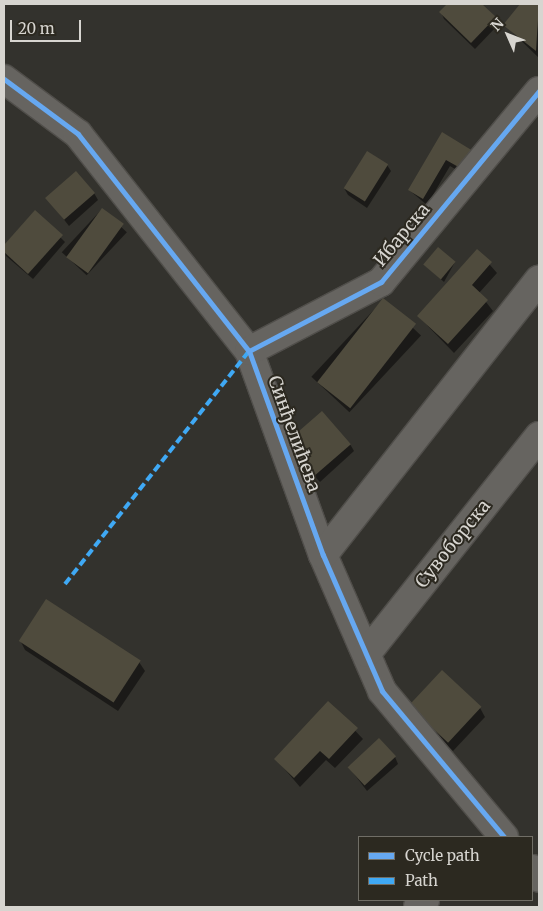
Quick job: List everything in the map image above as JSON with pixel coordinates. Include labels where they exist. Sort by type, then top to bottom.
[{"type":"street","name":"Синђелићева","points":[[4,79],[78,134],[250,351],[323,555],[382,690],[491,832]]},
{"type":"street","name":"Ибарска","points":[[250,351],[381,282],[539,91]]},
{"type":"street","points":[[323,555],[539,280]]},
{"type":"street","name":"Сувоборска","points":[[367,652],[539,436]]},
{"type":"building","points":[[447,4],[482,4],[496,17],[471,43],[439,12]]},
{"type":"building","points":[[520,4],[539,4],[536,51],[503,25]]},
{"type":"building","points":[[442,132],[473,151],[462,169],[446,160],[423,199],[408,190]]},
{"type":"building","points":[[367,151],[388,164],[365,202],[344,188]]},
{"type":"building","points":[[76,171],[95,193],[64,220],[45,198]]},
{"type":"building","points":[[102,208],[124,224],[88,273],[66,257]]},
{"type":"building","points":[[35,210],[63,235],[28,274],[4,252],[4,245]]},
{"type":"building","points":[[438,247],[456,262],[441,279],[423,265]]},
{"type":"building","points":[[477,249],[492,262],[472,285],[488,300],[448,344],[417,316]]},
{"type":"building","points":[[383,298],[416,324],[350,408],[317,382]]},
{"type":"building","points":[[322,411],[351,444],[314,476],[285,443]]},
{"type":"building","points":[[46,599],[141,661],[114,702],[19,641]]},
{"type":"building","points":[[442,670],[481,707],[448,743],[409,706]]},
{"type":"building","points":[[328,701],[358,728],[329,759],[320,751],[294,778],[274,759]]},
{"type":"building","points":[[379,738],[396,756],[365,786],[348,767]]},
{"type":"marked path","points":[[65,584],[249,351]]},
{"type":"cycle path","points":[[4,79],[78,134],[249,351],[323,555],[382,691],[503,836]]},
{"type":"cycle path","points":[[249,351],[381,282],[539,91]]}]
